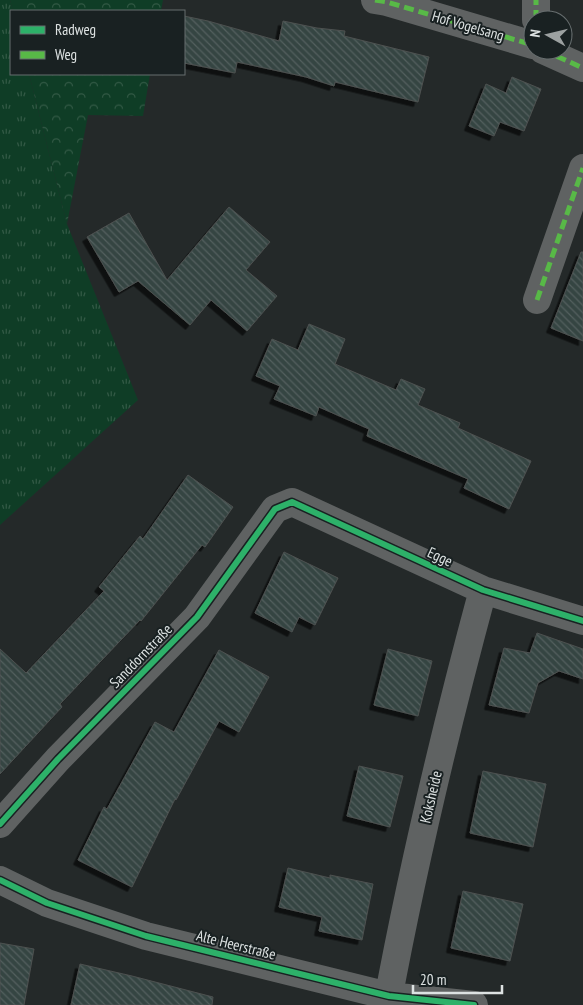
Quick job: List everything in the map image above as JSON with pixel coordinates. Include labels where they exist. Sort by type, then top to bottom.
[{"type":"street","name":"Hof Vogelsang","points":[[375,0],[523,36]]},
{"type":"street","name":"Hof Vogelsang","points":[[570,60],[583,68]]},
{"type":"street","points":[[536,300],[583,168]]},
{"type":"street","name":"Egge","points":[[292,502],[483,590],[583,621]]},
{"type":"street","name":"Sanddornstraße","points":[[0,824],[58,759],[197,617],[275,509],[292,502]]},
{"type":"street","name":"Koksheide","points":[[388,1000],[405,910],[436,776],[483,590]]},
{"type":"street","name":"Alte Heerstraße","points":[[0,880],[47,903],[146,936],[388,1000],[474,1005]]},
{"type":"green space","points":[[0,0],[10,0],[13,10],[10,10],[10,75],[29,75],[67,224],[138,400],[0,525]]},
{"type":"green space","points":[[10,0],[163,0],[161,10],[13,10]]},
{"type":"green space","points":[[29,75],[150,75],[143,116],[88,115],[67,224]]},
{"type":"building","points":[[185,16],[279,41],[283,21],[345,31],[344,36],[429,57],[418,102],[335,82],[334,86],[306,77],[237,62],[235,73],[185,63]]},
{"type":"building","points":[[512,77],[541,89],[524,131],[500,122],[494,136],[469,126],[486,84],[506,93]]},
{"type":"building","points":[[229,207],[270,242],[246,270],[277,296],[247,331],[211,300],[190,325],[138,281],[119,292],[87,237],[129,213],[167,280]]},
{"type":"building","points":[[581,252],[583,252],[583,341],[551,328]]},
{"type":"building","points":[[309,324],[345,339],[335,364],[396,390],[401,379],[425,389],[418,405],[460,423],[458,428],[531,461],[509,509],[464,488],[468,479],[367,436],[369,429],[319,407],[316,416],[274,399],[280,386],[256,376],[272,339],[298,350]]},
{"type":"building","points":[[188,475],[233,507],[205,547],[202,545],[141,621],[60,704],[62,707],[0,774],[0,649],[26,673],[104,591],[99,587],[140,536],[143,539]]},
{"type":"building","points":[[284,552],[338,578],[315,625],[299,617],[292,632],[255,613]]},
{"type":"building","points":[[537,633],[583,649],[583,679],[559,671],[538,683],[529,713],[489,705],[504,648],[530,653]]},
{"type":"building","points":[[388,649],[432,661],[418,716],[374,705]]},
{"type":"building","points":[[219,650],[269,677],[239,732],[219,721],[175,799],[132,887],[78,860],[104,807],[107,809],[155,722],[174,732]]},
{"type":"building","points":[[359,766],[403,776],[390,827],[347,816]]},
{"type":"building","points":[[483,771],[546,784],[533,847],[470,833]]},
{"type":"building","points":[[288,868],[330,878],[330,875],[373,884],[362,940],[319,931],[322,917],[279,907]]},
{"type":"building","points":[[463,891],[523,904],[510,961],[451,948]]},
{"type":"building","points":[[0,943],[34,949],[24,1005],[0,1005]]},
{"type":"building","points":[[80,964],[213,997],[212,1005],[71,1005]]},
{"type":"marked path","points":[[375,0],[523,42]]},
{"type":"marked path","points":[[536,0],[536,10]]},
{"type":"marked path","points":[[565,60],[583,68]]},
{"type":"marked path","points":[[537,300],[583,168]]},
{"type":"cycle path","points":[[0,824],[58,759],[197,617],[275,509],[292,502],[483,590],[583,621]]},
{"type":"cycle path","points":[[0,880],[47,903],[146,936],[389,996],[474,1005]]}]
